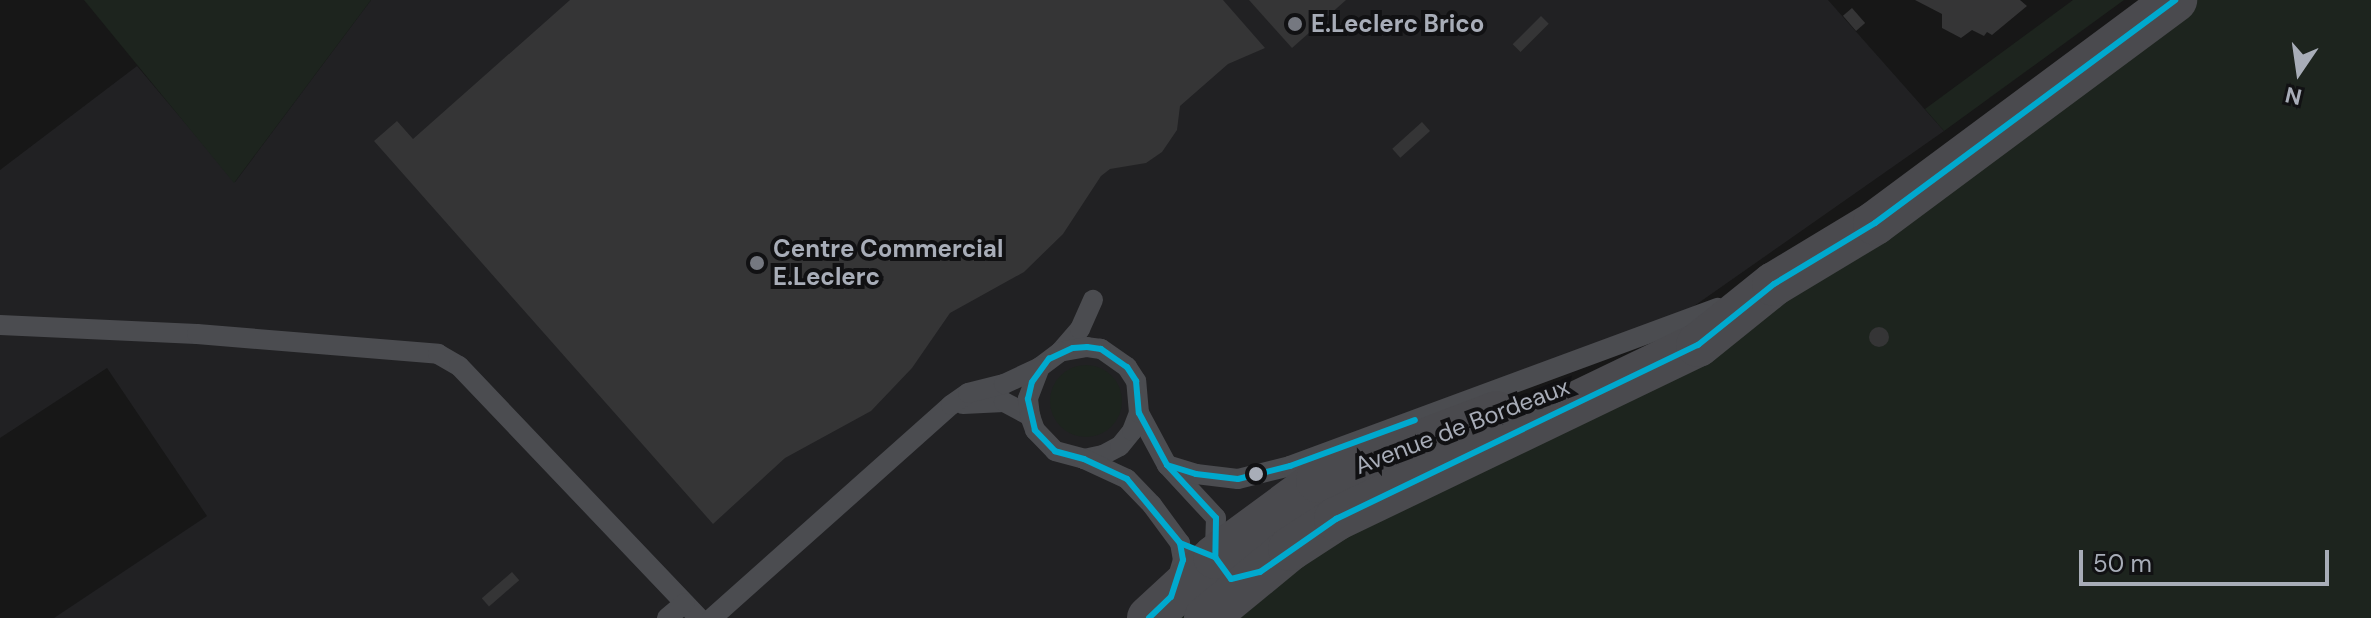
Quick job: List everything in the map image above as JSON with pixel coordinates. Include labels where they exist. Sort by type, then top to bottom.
[{"type":"main road","name":"Avenue de Bordeaux","points":[[1222,563],[1336,519],[1698,345],[1774,284],[1875,223],[2175,0]]},
{"type":"main road","name":"Avenue de Bordeaux","points":[[1222,563],[1318,481],[1596,374],[1718,308],[1774,284]]},
{"type":"main road","points":[[1179,613],[1222,563]]},
{"type":"lane","points":[[712,618],[951,405],[968,393],[1004,384],[1040,367],[1060,352],[1080,329],[1093,300],[1090,319],[1101,349]]},
{"type":"lane","points":[[1167,465],[1196,474],[1238,479],[1290,466],[1718,308]]},
{"type":"lane","points":[[0,325],[197,334],[438,354],[459,366],[692,611],[667,618]]},
{"type":"lane","points":[[1060,352],[1073,348],[1101,349],[1127,367],[1136,381],[1139,413],[1167,465],[1216,518],[1222,563]]},
{"type":"lane","points":[[1040,367],[1028,399],[1030,416],[1044,441],[1055,451],[1084,459],[1127,479],[1152,505],[1222,563]]},
{"type":"lane","points":[[951,405],[1004,402],[1030,416]]},
{"type":"lane","points":[[1084,459],[1103,455],[1120,446],[1132,431],[1139,413]]},
{"type":"shaded area","points":[[84,0],[371,0],[234,183]]},
{"type":"shaded area","points":[[371,0],[1828,0],[1944,131],[1687,311],[1316,448],[1282,488],[1139,618],[54,618],[207,516],[107,368],[0,438],[0,170],[137,66],[235,182]]},
{"type":"shaded area","points":[[2073,0],[2124,0],[1944,131],[1925,109]]},
{"type":"shaded area","points":[[2175,0],[2371,0],[2371,618],[1149,618],[1318,481],[1596,374],[1718,308]]},
{"type":"shaded area","points":[[1086,365],[1112,375],[1122,401],[1112,427],[1086,437],[1060,427],[1050,401],[1060,375]]},
{"type":"building","name":"Centre Commercial E.Leclerc","points":[[570,0],[1223,0],[1265,48],[1228,64],[1180,106],[1177,130],[1162,152],[1146,163],[1110,169],[1101,176],[1063,234],[1024,272],[950,313],[912,368],[871,411],[785,458],[713,524],[374,141],[397,121],[413,139]]},
{"type":"building","name":"E.Leclerc Brico","points":[[1249,0],[1346,0],[1292,48]]},
{"type":"building","points":[[1915,0],[2020,0],[2027,6],[1992,35],[1987,32],[1984,36],[1972,30],[1961,38],[1942,28],[1942,14]]},
{"type":"building","points":[[1852,8],[1865,23],[1856,31],[1843,16]]},
{"type":"building","points":[[1541,16],[1549,24],[1520,52],[1513,44]]},
{"type":"building","points":[[1422,122],[1430,131],[1400,158],[1392,149]]},
{"type":"building","points":[[1879,327],[1886,330],[1889,337],[1886,344],[1879,347],[1872,344],[1869,337],[1872,330]]},
{"type":"building","points":[[512,572],[519,580],[489,607],[482,598]]},
{"type":"transit line","points":[[1180,543],[1215,557],[1231,579],[1260,572],[1336,519],[1698,345],[1774,284],[1875,223],[2175,0]]},
{"type":"transit line","points":[[1149,618],[1171,597],[1183,560],[1180,543],[1127,479],[1084,459],[1055,451],[1035,430],[1028,399],[1032,382],[1049,359],[1073,348],[1087,347],[1101,349],[1127,367],[1136,381],[1139,413],[1167,465],[1216,518],[1215,557]]},
{"type":"transit line","points":[[1167,465],[1196,474],[1238,479],[1290,466],[1415,420]]},
{"type":"place","name":"E.Leclerc Brico","points":[[1295,24]]},
{"type":"place","name":"Centre Commercial E.Leclerc","points":[[757,263]]}]
